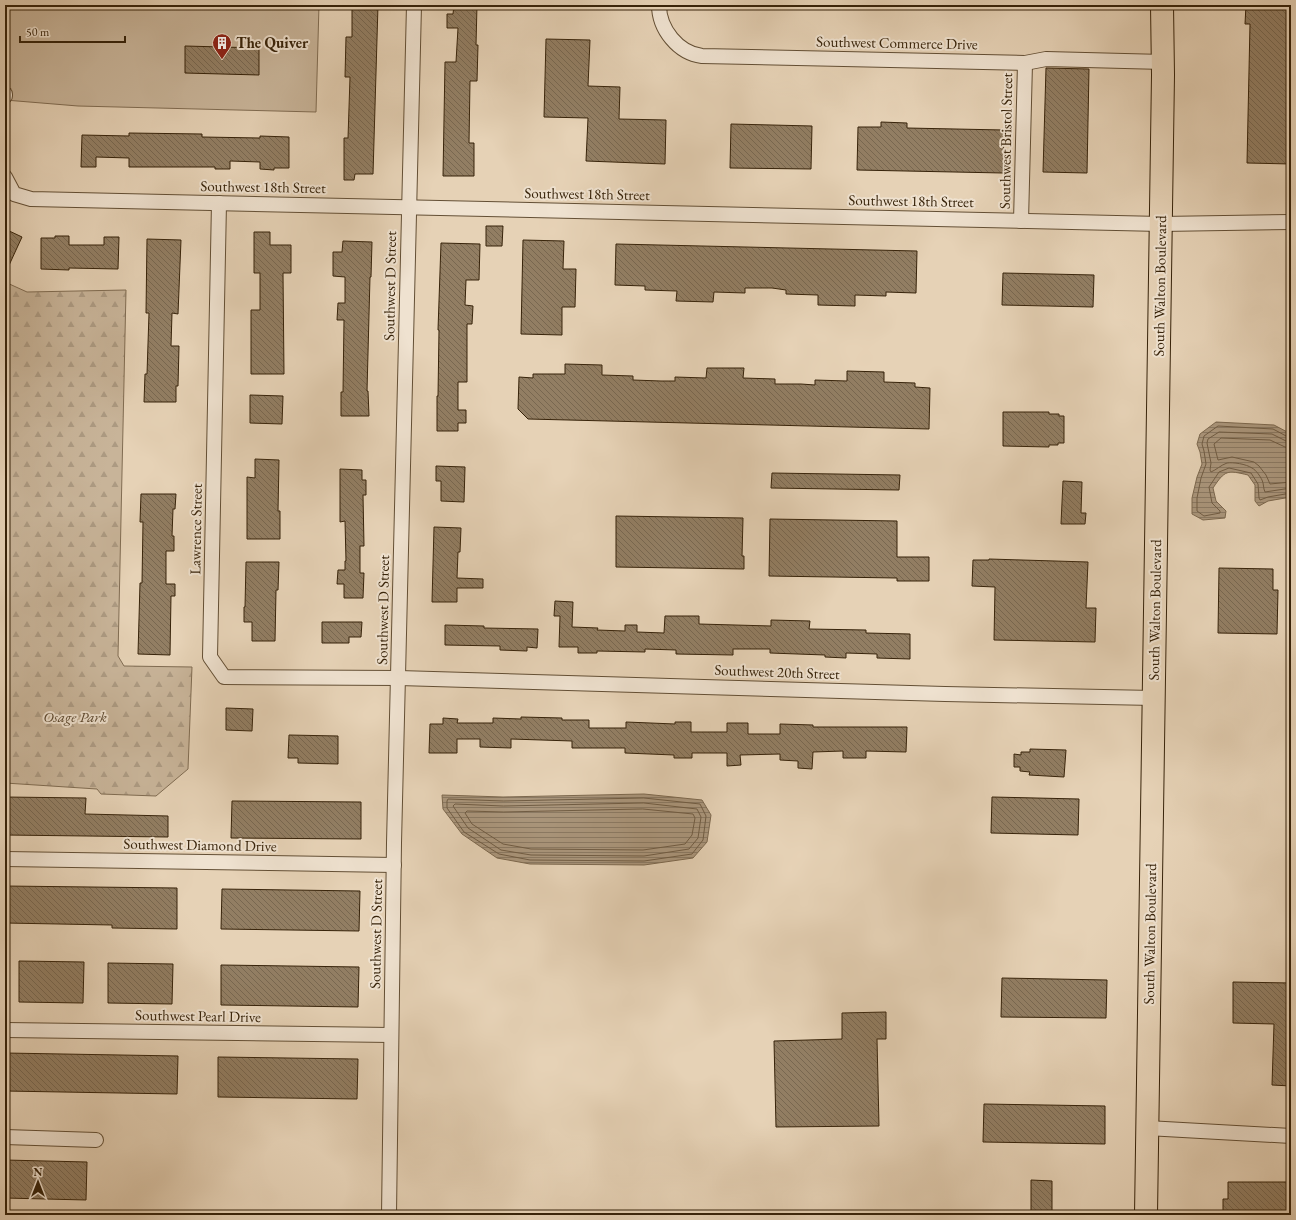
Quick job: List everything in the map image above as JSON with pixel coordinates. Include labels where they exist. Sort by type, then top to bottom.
[{"type":"main road","name":"South Walton Boulevard","points":[[1146,1215],[1164,62],[1162,5]]},
{"type":"street","name":"Southwest D Street","points":[[389,1215],[394,865],[414,5]]},
{"type":"street","name":"Southwest Commerce Drive","points":[[659,5],[660,16],[666,32],[680,47],[697,55],[1025,63],[1046,59],[1164,62]]},
{"type":"street","name":"Southwest Bristol Street","points":[[1021,221],[1025,63]]},
{"type":"street","name":"Southwest 18th Street","points":[[5,177],[14,194],[31,199],[1161,224],[1291,222]]},
{"type":"street","name":"Lawrence Street","points":[[219,203],[210,657],[224,677],[399,678]]},
{"type":"street","name":"Southwest 20th Street","points":[[399,678],[945,694],[1154,698]]},
{"type":"street","name":"Southwest Diamond Drive","points":[[5,859],[394,865]]},
{"type":"street","name":"Southwest Pearl Drive","points":[[5,1030],[391,1036]]},
{"type":"street","points":[[1147,1128],[1291,1136]]},
{"type":"street","points":[[5,1137],[96,1140]]},
{"type":"green space","points":[[5,5],[319,5],[316,112],[78,106],[5,100]]},
{"type":"green space","name":"Osage Park","points":[[5,282],[27,292],[126,290],[118,656],[124,666],[192,667],[188,769],[156,796],[101,794],[97,789],[5,783]]},
{"type":"water","points":[[1216,422],[1274,425],[1291,434],[1291,497],[1268,501],[1259,506],[1255,501],[1255,485],[1248,475],[1231,472],[1224,475],[1213,488],[1216,501],[1226,511],[1225,518],[1203,520],[1192,514],[1192,498],[1202,464],[1197,444],[1200,434]]},
{"type":"water","points":[[644,794],[702,800],[711,815],[707,842],[693,858],[644,865],[530,864],[497,858],[462,834],[443,809],[442,795],[503,797]]},
{"type":"building","points":[[352,5],[378,5],[373,174],[355,174],[354,180],[344,180],[344,138],[348,138],[350,77],[345,77],[346,37],[352,37]]},
{"type":"building","points":[[454,5],[477,5],[477,81],[470,81],[469,143],[474,143],[474,176],[443,176],[445,62],[456,62],[458,28],[447,28],[447,14],[453,14]]},
{"type":"building","points":[[1246,5],[1291,5],[1291,164],[1247,163],[1250,24],[1245,24]]},
{"type":"building","points":[[546,39],[590,40],[588,86],[620,87],[619,119],[666,120],[665,164],[586,161],[588,118],[544,117]]},
{"type":"building","name":"The Quiver","points":[[185,46],[259,48],[259,75],[185,73]]},
{"type":"building","points":[[1046,68],[1089,69],[1087,173],[1043,172]]},
{"type":"building","points":[[881,122],[907,123],[907,128],[1004,130],[1003,173],[857,170],[858,127],[881,127]]},
{"type":"building","points":[[731,124],[812,126],[811,169],[730,168]]},
{"type":"building","points":[[129,133],[202,134],[202,137],[289,137],[289,168],[274,168],[274,170],[260,169],[260,162],[230,161],[230,169],[215,169],[215,167],[129,167],[129,158],[96,157],[96,167],[81,167],[82,135],[129,136]]},
{"type":"building","points":[[486,226],[503,226],[502,246],[486,246]]},
{"type":"building","points":[[5,229],[22,237],[5,274]]},
{"type":"building","points":[[254,232],[270,232],[270,245],[291,245],[291,273],[283,273],[284,374],[251,374],[251,310],[260,310],[260,273],[254,273]]},
{"type":"building","points":[[55,236],[69,236],[69,245],[104,245],[104,237],[119,237],[118,269],[41,269],[41,238],[55,238]]},
{"type":"building","points":[[147,239],[181,240],[178,314],[172,313],[171,346],[179,346],[176,402],[144,402],[145,374],[147,374],[149,313],[146,313]]},
{"type":"building","points":[[523,240],[564,241],[563,269],[576,269],[575,307],[562,307],[562,335],[521,334]]},
{"type":"building","points":[[343,241],[372,242],[367,391],[369,416],[341,416],[341,392],[343,392],[344,320],[337,320],[338,303],[345,303],[345,277],[333,276],[333,252],[342,252]]},
{"type":"building","points":[[441,243],[480,244],[479,280],[466,280],[465,305],[473,306],[472,324],[467,324],[467,382],[458,382],[458,410],[466,410],[466,423],[458,423],[458,431],[437,431]]},
{"type":"building","points":[[616,244],[917,251],[916,293],[886,292],[886,296],[855,295],[855,306],[818,305],[818,295],[786,294],[786,290],[772,288],[745,288],[745,293],[714,292],[713,302],[676,301],[677,291],[645,290],[645,286],[615,285]]},
{"type":"building","points":[[1003,273],[1094,275],[1093,307],[1002,305]]},
{"type":"building","points":[[565,364],[602,365],[602,375],[633,376],[633,380],[661,381],[675,381],[675,377],[706,378],[707,368],[744,368],[743,378],[775,379],[775,384],[815,385],[815,380],[847,381],[847,371],[884,372],[884,382],[915,383],[915,387],[930,388],[929,429],[528,419],[518,409],[519,377],[533,378],[533,374],[565,374]]},
{"type":"building","points":[[250,395],[283,396],[282,424],[250,423]]},
{"type":"building","points":[[1003,412],[1049,412],[1049,414],[1059,414],[1059,416],[1064,416],[1064,443],[1049,445],[1049,447],[1003,446]]},
{"type":"building","points":[[255,459],[279,460],[278,511],[280,511],[280,539],[247,539],[247,477],[255,478]]},
{"type":"building","points":[[436,466],[465,467],[464,502],[441,501],[441,481],[436,481]]},
{"type":"building","points":[[340,469],[362,470],[362,480],[366,480],[366,495],[363,495],[364,546],[360,546],[360,573],[364,573],[363,598],[344,598],[344,584],[337,584],[338,570],[345,570],[346,561],[345,521],[340,522]]},
{"type":"building","points":[[772,473],[900,475],[899,490],[771,488]]},
{"type":"building","points":[[1063,481],[1082,482],[1081,513],[1086,513],[1085,524],[1061,524]]},
{"type":"building","points":[[141,494],[176,494],[175,509],[173,509],[172,536],[174,536],[174,551],[166,551],[166,584],[175,584],[175,596],[171,596],[170,655],[138,654],[140,583],[142,583],[143,522],[140,522]]},
{"type":"building","points":[[616,516],[743,518],[742,556],[744,556],[744,569],[616,567]]},
{"type":"building","points":[[770,519],[897,521],[897,557],[929,557],[929,581],[897,581],[897,578],[769,576]]},
{"type":"building","points":[[434,527],[461,528],[457,578],[483,579],[483,588],[457,588],[457,602],[432,602]]},
{"type":"building","points":[[989,559],[1088,562],[1086,608],[1096,608],[1095,642],[994,640],[995,587],[972,586],[973,560]]},
{"type":"building","points":[[246,562],[279,562],[278,590],[276,590],[275,641],[252,641],[252,622],[244,622]]},
{"type":"building","points":[[1219,568],[1273,569],[1273,590],[1278,590],[1277,634],[1218,633]]},
{"type":"building","points":[[555,601],[573,602],[572,627],[598,628],[597,630],[625,631],[625,625],[637,625],[637,632],[664,633],[665,616],[699,616],[699,624],[771,626],[771,620],[810,621],[809,629],[866,630],[866,633],[910,634],[910,659],[877,658],[877,654],[846,653],[846,658],[825,657],[825,655],[770,653],[770,649],[733,649],[733,655],[676,654],[676,650],[645,649],[645,652],[597,651],[597,653],[578,653],[578,647],[559,647],[560,616],[554,616]]},
{"type":"building","points":[[322,622],[362,622],[361,637],[349,637],[349,643],[322,643]]},
{"type":"building","points":[[445,625],[484,626],[484,628],[538,629],[537,648],[527,647],[527,651],[500,650],[500,646],[445,645]]},
{"type":"building","points":[[226,708],[253,709],[252,731],[226,730]]},
{"type":"building","points":[[521,717],[589,720],[589,728],[626,728],[626,722],[675,724],[675,722],[691,722],[691,732],[727,732],[727,723],[748,723],[748,734],[780,734],[780,724],[813,725],[813,727],[907,727],[906,752],[866,751],[866,758],[843,758],[843,751],[813,752],[812,769],[798,768],[798,761],[780,760],[780,754],[740,755],[741,765],[727,766],[727,753],[692,753],[692,758],[674,758],[674,755],[625,753],[625,748],[572,748],[572,741],[511,739],[511,748],[480,747],[480,739],[457,739],[457,753],[429,753],[430,724],[443,724],[443,718],[458,719],[457,723],[493,723],[493,718],[521,719]]},
{"type":"building","points":[[289,735],[338,736],[338,764],[298,763],[298,758],[288,758]]},
{"type":"building","points":[[1030,749],[1066,750],[1064,777],[1029,775],[1030,772],[1020,771],[1020,767],[1014,767],[1014,754],[1021,755],[1021,752],[1030,752]]},
{"type":"building","points":[[5,797],[86,798],[85,814],[168,816],[168,837],[5,835]]},
{"type":"building","points":[[992,797],[1079,799],[1078,835],[991,833]]},
{"type":"building","points":[[232,801],[361,802],[361,839],[231,838]]},
{"type":"building","points":[[5,886],[177,888],[177,929],[112,928],[112,925],[5,923]]},
{"type":"building","points":[[222,889],[360,891],[359,931],[221,929]]},
{"type":"building","points":[[19,961],[84,962],[83,1003],[19,1002]]},
{"type":"building","points":[[108,963],[173,964],[172,1004],[108,1003]]},
{"type":"building","points":[[221,965],[359,967],[358,1007],[221,1005]]},
{"type":"building","points":[[1002,978],[1107,980],[1106,1018],[1001,1017]]},
{"type":"building","points":[[1233,982],[1291,983],[1291,1086],[1272,1085],[1274,1024],[1233,1023]]},
{"type":"building","points":[[886,1012],[886,1039],[877,1039],[879,1126],[776,1127],[774,1041],[842,1039],[842,1013]]},
{"type":"building","points":[[5,1053],[178,1056],[177,1094],[5,1091]]},
{"type":"building","points":[[218,1057],[358,1059],[357,1099],[218,1097]]},
{"type":"building","points":[[984,1104],[1105,1106],[1105,1144],[983,1142]]},
{"type":"building","points":[[5,1160],[87,1162],[86,1200],[5,1198]]},
{"type":"building","points":[[1031,1180],[1052,1181],[1052,1215],[1031,1215]]},
{"type":"building","points":[[1228,1182],[1291,1182],[1291,1215],[1223,1215],[1223,1199],[1228,1199]]},
{"type":"place","name":"The Quiver","points":[[222,60]]}]
